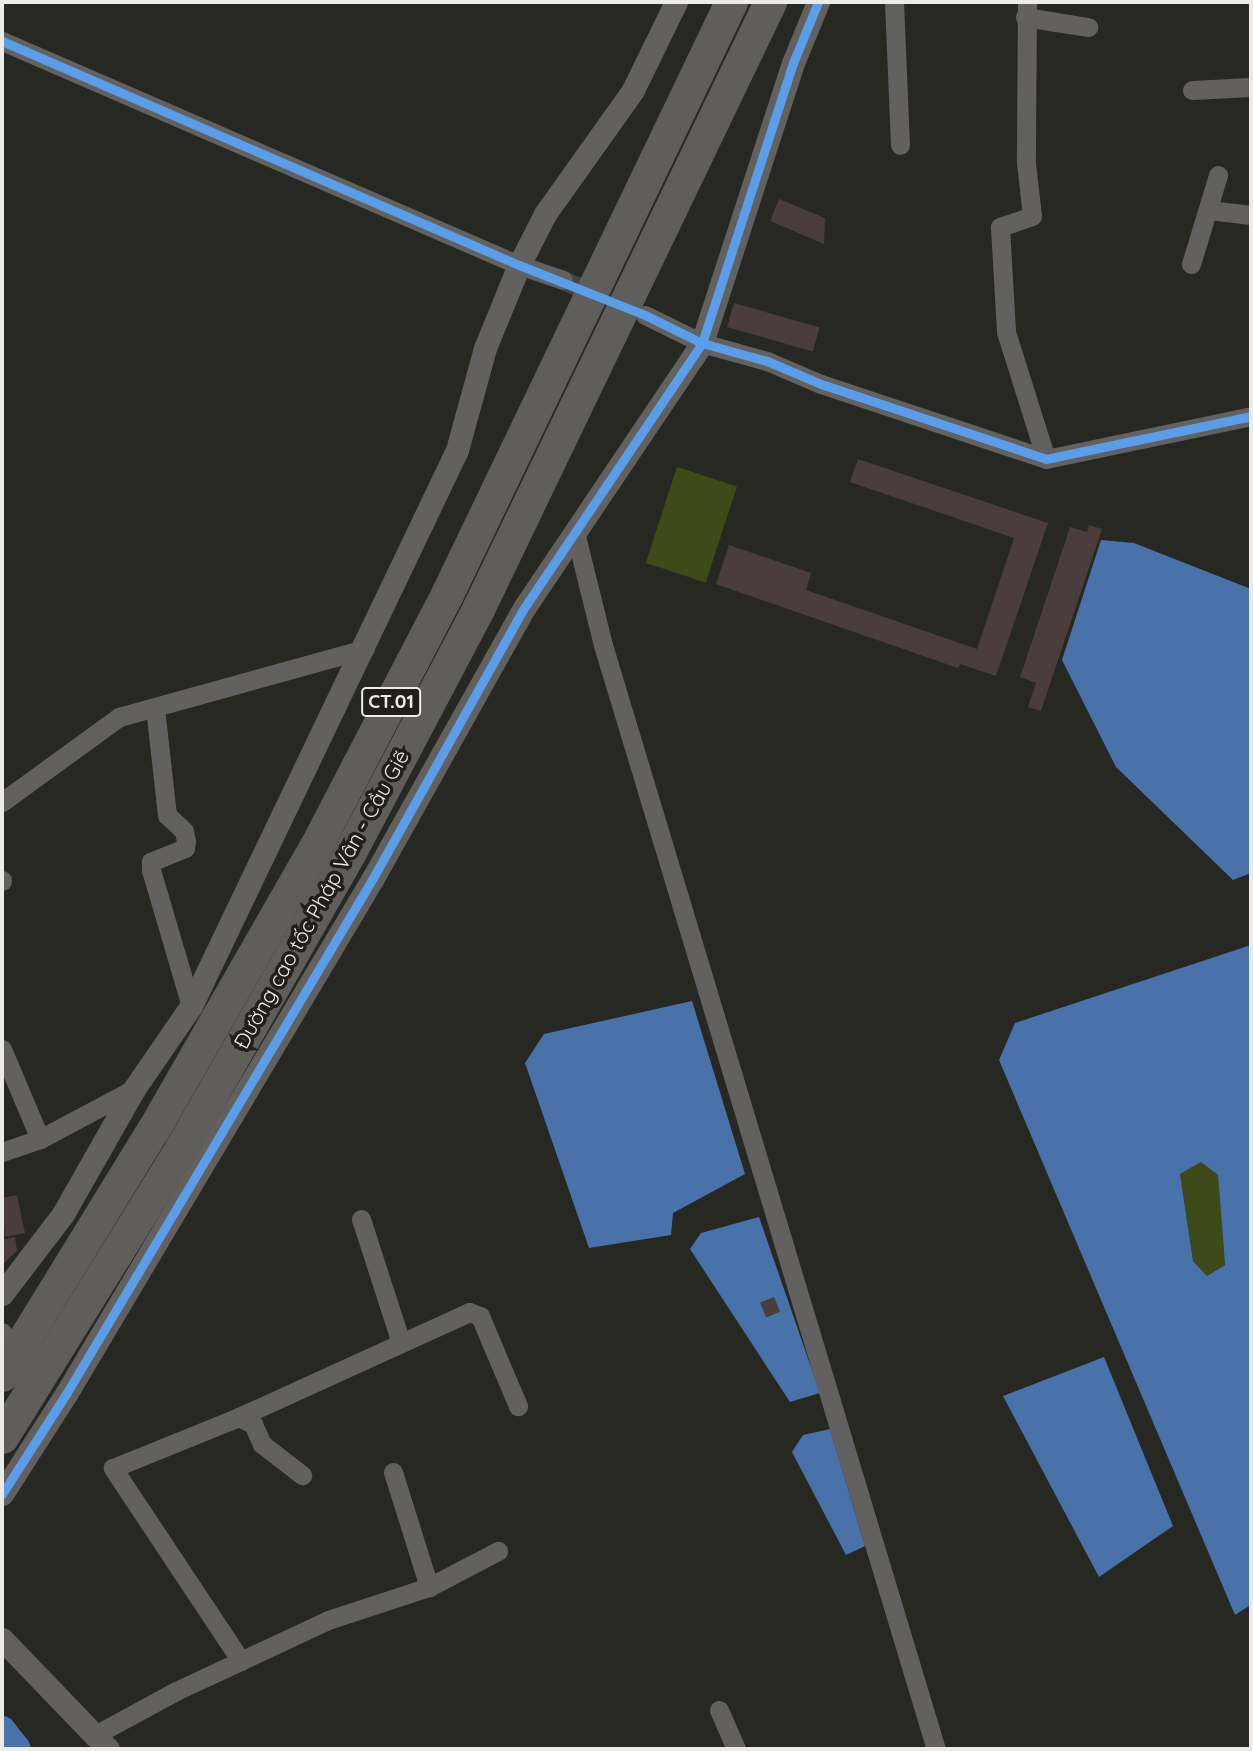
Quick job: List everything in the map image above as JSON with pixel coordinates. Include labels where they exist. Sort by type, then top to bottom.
[{"type":"highway","name":"Đường cao tốc Pháp Vân - Cầu Giẽ","points":[[2,1375],[153,1130],[320,838],[447,594],[731,2]]},
{"type":"highway","name":"Đường cao tốc Pháp Vân - Cầu Giẽ","points":[[2,1437],[180,1150],[358,838],[478,609],[770,2]]},
{"type":"street","points":[[2,1294],[63,1214],[134,1090],[191,1006],[365,649],[457,450],[485,348],[519,265],[545,214],[633,90],[676,2]]},
{"type":"street","points":[[2,1494],[57,1398],[373,878],[524,608],[702,343],[793,63],[818,2]]},
{"type":"street","points":[[894,2],[900,145]]},
{"type":"street","points":[[1046,459],[1006,332],[1000,228],[1032,216],[1026,9],[1087,27]]},
{"type":"street","points":[[2,41],[519,265],[563,281]]},
{"type":"street","points":[[1192,90],[1251,87]]},
{"type":"street","points":[[1192,264],[1218,175]]},
{"type":"street","points":[[1209,210],[1251,215]]},
{"type":"street","points":[[645,314],[702,343],[767,361],[821,384],[1046,459],[1251,416]]},
{"type":"street","points":[[575,532],[599,632],[936,1749]]},
{"type":"street","points":[[2,802],[119,717],[365,649]]},
{"type":"street","points":[[155,708],[167,815],[184,831],[186,841],[185,848],[151,862],[151,870],[191,1006]]},
{"type":"street","points":[[2,1049],[40,1139]]},
{"type":"street","points":[[2,1152],[40,1139],[134,1090]]},
{"type":"street","points":[[361,1219],[401,1343]]},
{"type":"street","points":[[241,1661],[113,1468],[239,1417],[469,1312],[480,1316],[518,1406]]},
{"type":"street","points":[[239,1417],[253,1424],[262,1444],[302,1475]]},
{"type":"street","points":[[393,1472],[429,1587]]},
{"type":"street","points":[[2,1639],[101,1742],[241,1661],[328,1620],[429,1587],[498,1551]]},
{"type":"street","points":[[719,1710],[736,1749]]},
{"type":"green space","points":[[677,467],[737,486],[706,583],[646,563]]},
{"type":"green space","points":[[1201,1162],[1218,1175],[1225,1265],[1207,1276],[1193,1261],[1180,1174]]},
{"type":"water","points":[[1101,540],[1134,543],[1251,589],[1251,873],[1233,880],[1116,767],[1062,660]]},
{"type":"water","points":[[1251,945],[1251,1589],[1249,1606],[1235,1615],[999,1060],[1015,1023]],"holes":[[[1201,1162],[1218,1175],[1225,1265],[1207,1276],[1193,1261],[1180,1174]]]},
{"type":"water","points":[[692,1001],[745,1174],[673,1213],[671,1235],[589,1248],[525,1063],[544,1034]]},
{"type":"water","points":[[759,1217],[820,1393],[790,1402],[690,1249],[701,1233]]},
{"type":"water","points":[[1104,1357],[1173,1526],[1099,1577],[1003,1396]]},
{"type":"water","points":[[830,1429],[865,1546],[846,1555],[792,1452],[803,1435]]},
{"type":"building","points":[[779,199],[825,218],[824,244],[770,221]]},
{"type":"building","points":[[734,303],[820,328],[813,352],[727,327]]},
{"type":"building","points":[[858,459],[1048,523],[996,676],[960,664],[958,668],[716,584],[729,545],[811,573],[806,590],[977,649],[1014,538],[850,482]]},
{"type":"building","points":[[1089,525],[1102,529],[1041,711],[1028,707],[1036,683],[1020,677],[1070,527],[1087,532]]},
{"type":"building","points":[[17,1195],[25,1233],[5,1237],[2,1198]]},
{"type":"building","points":[[15,1237],[17,1251],[2,1265],[2,1240]]},
{"type":"building","points":[[774,1297],[780,1312],[766,1317],[760,1303]]},
{"type":"waterway","points":[[2,1730],[17,1749]]},
{"type":"tunnel","points":[[563,280],[633,309]]},
{"type":"cycle path","points":[[2,1494],[66,1394],[373,878],[524,608],[702,343],[793,63],[818,2]]},
{"type":"cycle path","points":[[2,41],[519,265],[645,315],[702,343],[767,361],[821,384],[1046,459],[1251,416]]}]
